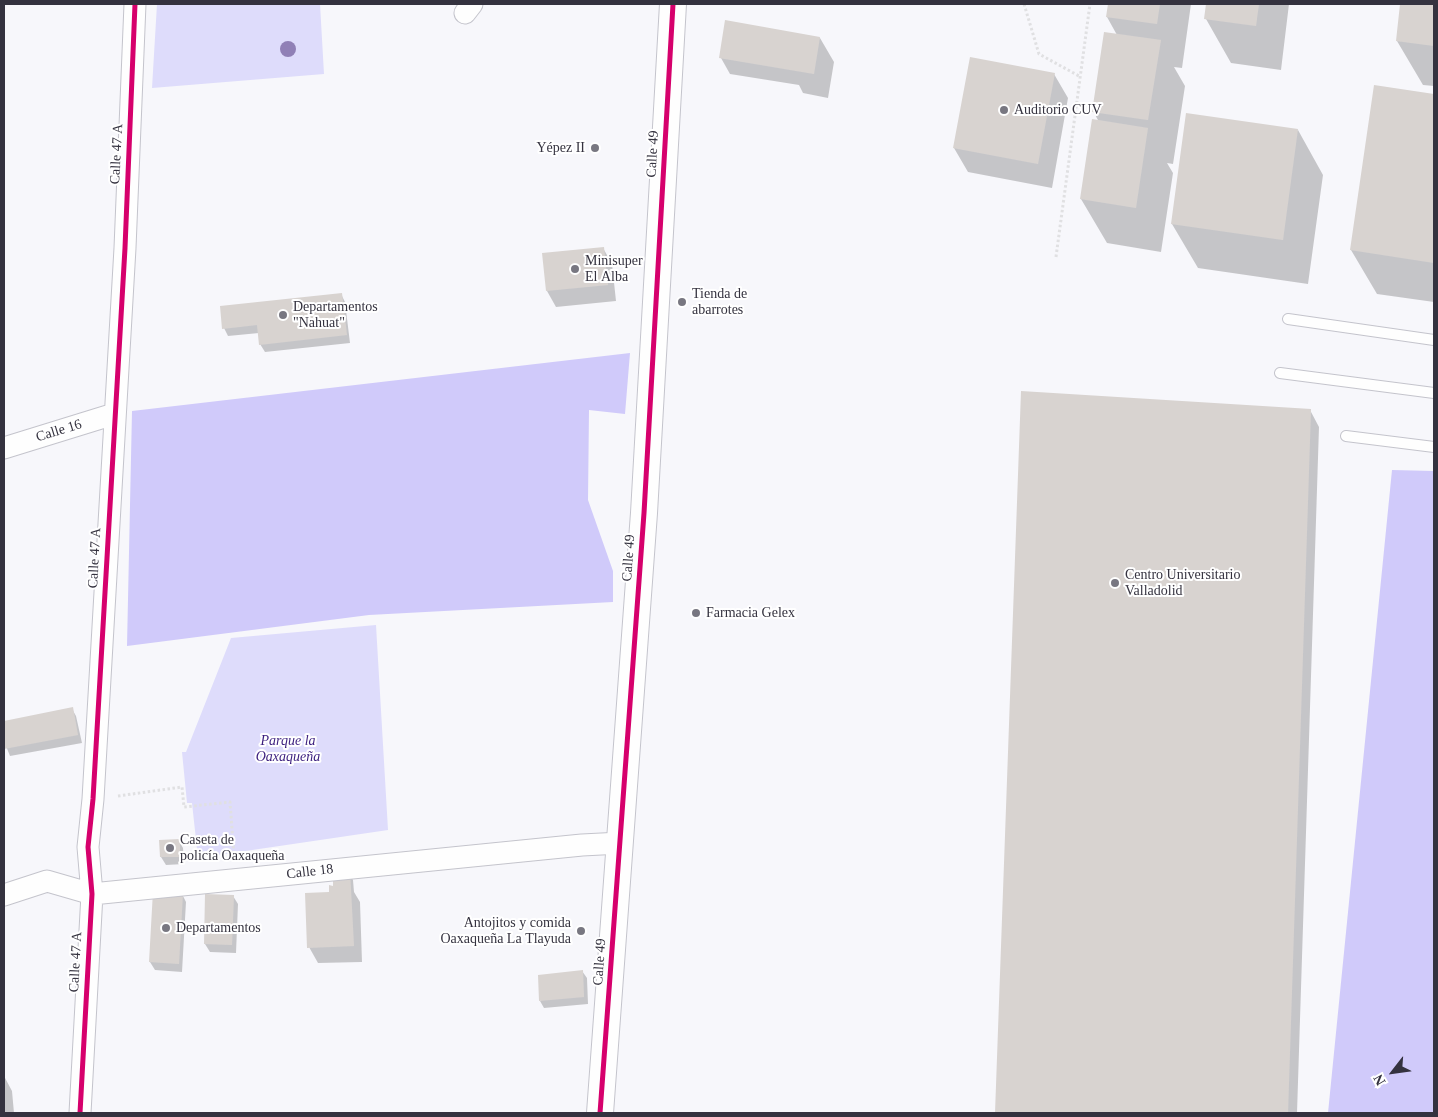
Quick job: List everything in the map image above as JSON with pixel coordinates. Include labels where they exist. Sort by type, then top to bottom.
[{"type":"street","name":"Calle 47 A","points":[[80,1113],[92,894],[88,846],[93,799],[135,4]]},
{"type":"street","name":"Calle 49","points":[[600,1113],[644,513],[673,4]]},
{"type":"street","name":"Calle 16","points":[[4,448],[114,414]]},
{"type":"street","name":"Calle 18","points":[[4,894],[47,882],[92,894],[236,881],[339,868],[620,843]]},
{"type":"lane","points":[[1288,319],[1434,340]]},
{"type":"lane","points":[[1280,373],[1434,393]]},
{"type":"lane","points":[[1346,436],[1434,446]]},
{"type":"path","points":[[1024,4],[1038,54],[1079,76]]},
{"type":"path","points":[[1056,257],[1090,4]]},
{"type":"path","points":[[93,799],[182,787],[184,807],[230,802],[236,881]]},
{"type":"green space","points":[[157,4],[320,4],[324,74],[152,88]]},
{"type":"green space","name":"Parque la Oaxaqueña","points":[[376,625],[388,830],[198,858],[192,803],[187,803],[182,752],[186,752],[231,638]]},
{"type":"shaded area","points":[[630,353],[625,414],[589,410],[588,500],[613,571],[613,602],[369,615],[127,646],[132,411]]},
{"type":"shaded area","points":[[1392,470],[1434,471],[1434,1113],[1328,1113]]},
{"type":"building","points":[[1108,4],[1160,4],[1157,24],[1106,17]]},
{"type":"building","points":[[1206,4],[1259,4],[1256,26],[1204,19]]},
{"type":"building","points":[[1400,4],[1434,4],[1434,46],[1396,41]]},
{"type":"building","points":[[725,20],[820,37],[814,74],[719,58]]},
{"type":"building","points":[[1104,32],[1161,40],[1148,120],[1092,112]]},
{"type":"building","name":"Auditorio CUV","points":[[970,57],[1055,73],[1038,164],[953,148]]},
{"type":"building","points":[[1374,85],[1434,94],[1434,263],[1350,250]]},
{"type":"building","points":[[1186,113],[1298,129],[1283,240],[1171,224]]},
{"type":"building","points":[[1092,119],[1148,128],[1136,208],[1080,199]]},
{"type":"building","name":"Minisuper El Alba","points":[[604,247],[608,285],[546,291],[542,253]]},
{"type":"building","name":"Departamentos \"Nahuat\"","points":[[342,293],[347,335],[259,345],[257,325],[222,329],[220,306]]},
{"type":"building","points":[[1021,391],[1311,409],[1288,1113],[995,1113]]},
{"type":"building","points":[[73,707],[78,735],[4,749],[4,721]]},
{"type":"building","name":"Caseta de policía Oaxaqueña","points":[[180,839],[180,857],[160,857],[159,840]]},
{"type":"building","points":[[350,871],[354,946],[307,948],[305,893],[329,892],[329,885],[333,886],[333,873]]},
{"type":"building","name":"Departamentos","points":[[153,891],[183,893],[179,964],[149,962]]},
{"type":"building","points":[[205,894],[234,895],[232,945],[204,944]]},
{"type":"building","points":[[583,970],[584,997],[539,1001],[538,975]]},
{"type":"cycle path","points":[[80,1113],[92,894],[88,847],[93,799],[125,248],[135,4]]},
{"type":"cycle path","points":[[600,1113],[644,513],[673,4]]},
{"type":"place","name":"Auditorio CUV","points":[[1004,110]]},
{"type":"place","name":"Yépez II","points":[[595,148]]},
{"type":"place","name":"Minisuper El Alba","points":[[575,269]]},
{"type":"place","name":"Tienda de abarrotes","points":[[682,302]]},
{"type":"place","name":"Departamentos \"Nahuat\"","points":[[283,315]]},
{"type":"place","name":"Centro Universitario Valladolid","points":[[1115,583]]},
{"type":"place","name":"Farmacia Gelex","points":[[696,613]]},
{"type":"place","name":"Caseta de policía Oaxaqueña","points":[[170,848]]},
{"type":"place","name":"Departamentos","points":[[166,928]]},
{"type":"place","name":"Antojitos y comida Oaxaqueña La Tlayuda","points":[[581,931]]}]
